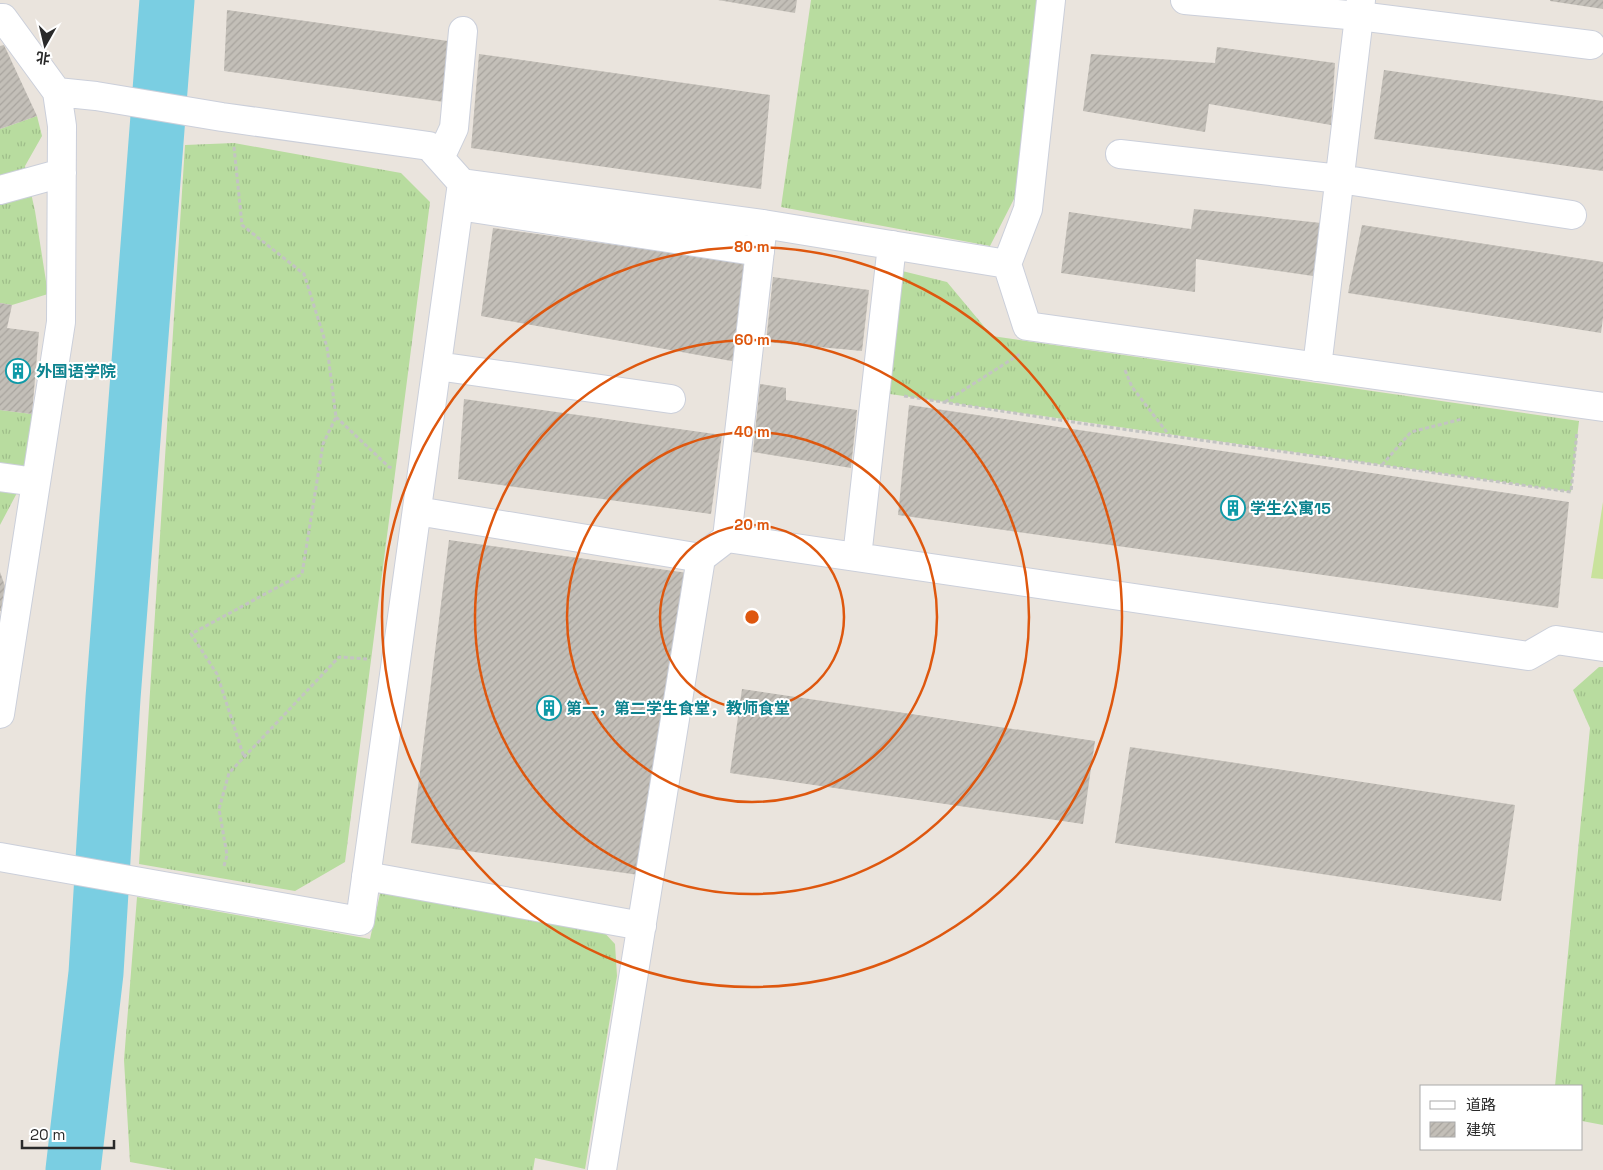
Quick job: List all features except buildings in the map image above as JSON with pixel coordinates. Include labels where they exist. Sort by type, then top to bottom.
[{"type":"lane","points":[[1051,0],[1028,209],[1007,264],[1027,326],[1592,406]]},
{"type":"lane","points":[[1185,0],[1360,8],[1591,45]]},
{"type":"lane","points":[[1318,367],[1360,8]]},
{"type":"lane","points":[[0,18],[3,18],[57,92],[62,126],[61,322],[1,698]]},
{"type":"lane","points":[[440,158],[454,128],[462,31]]},
{"type":"lane","points":[[0,857],[360,921],[461,195],[440,158],[429,146],[96,96],[57,92]]},
{"type":"lane","points":[[1120,154],[1340,179],[1572,215]]},
{"type":"lane","points":[[0,190],[62,173]]},
{"type":"lane","points":[[461,195],[764,224],[1007,264]]},
{"type":"lane","points":[[461,195],[760,252]]},
{"type":"lane","points":[[602,1170],[701,558],[727,538],[764,224]]},
{"type":"lane","points":[[857,557],[892,245]]},
{"type":"lane","points":[[437,366],[671,399]]},
{"type":"lane","points":[[0,477],[36,482]]},
{"type":"lane","points":[[417,511],[701,558]]},
{"type":"lane","points":[[727,538],[1528,656],[1556,640],[1603,647]]},
{"type":"lane","points":[[366,876],[642,926]]},
{"type":"path","points":[[222,116],[234,143],[242,225],[304,274],[327,346],[336,417],[323,444],[302,574],[191,634],[216,674],[244,757]]},
{"type":"path","points":[[945,402],[1020,354],[1045,329]]},
{"type":"path","points":[[1122,340],[1121,360],[1132,387],[1169,435]]},
{"type":"path","points":[[1381,465],[1411,432],[1462,419],[1467,388]]},
{"type":"path","points":[[876,392],[1571,492],[1592,406]]},
{"type":"path","points":[[336,417],[389,467],[422,479]]},
{"type":"path","points":[[214,895],[227,855],[219,809],[229,773],[338,657],[396,661]]},
{"type":"green space","points":[[811,0],[1040,0],[1040,17],[1015,197],[990,246],[781,207]]},
{"type":"green space","points":[[37,116],[42,136],[25,166],[35,211],[48,294],[12,305],[0,303],[0,129]]},
{"type":"green space","points":[[234,143],[401,173],[430,202],[345,862],[295,891],[139,864],[185,145]]},
{"type":"green space","points":[[890,268],[947,282],[992,336],[1579,421],[1571,492],[876,392]]},
{"type":"green space","points":[[0,410],[32,414],[29,475],[0,471]]},
{"type":"green space","points":[[0,488],[18,491],[0,525]]},
{"type":"green space","points":[[1603,502],[1603,579],[1591,578]]},
{"type":"green space","points":[[1599,667],[1603,667],[1603,1125],[1583,1121],[1583,1085],[1555,1085],[1590,728],[1573,690]]},
{"type":"green space","points":[[381,889],[600,928],[615,944],[617,976],[585,1169],[535,1158],[533,1170],[174,1170],[130,1162],[124,1060],[137,897],[370,939]]},
{"type":"waterway","points":[[73,1170],[96,973],[113,698],[167,0]]},
{"type":"place","name":"外国语学院","points":[[18,371]]},
{"type":"place","name":"学生公寓15","points":[[1233,508]]},
{"type":"place","name":"第一，第二学生食堂，教师食堂","points":[[549,708]]}]
